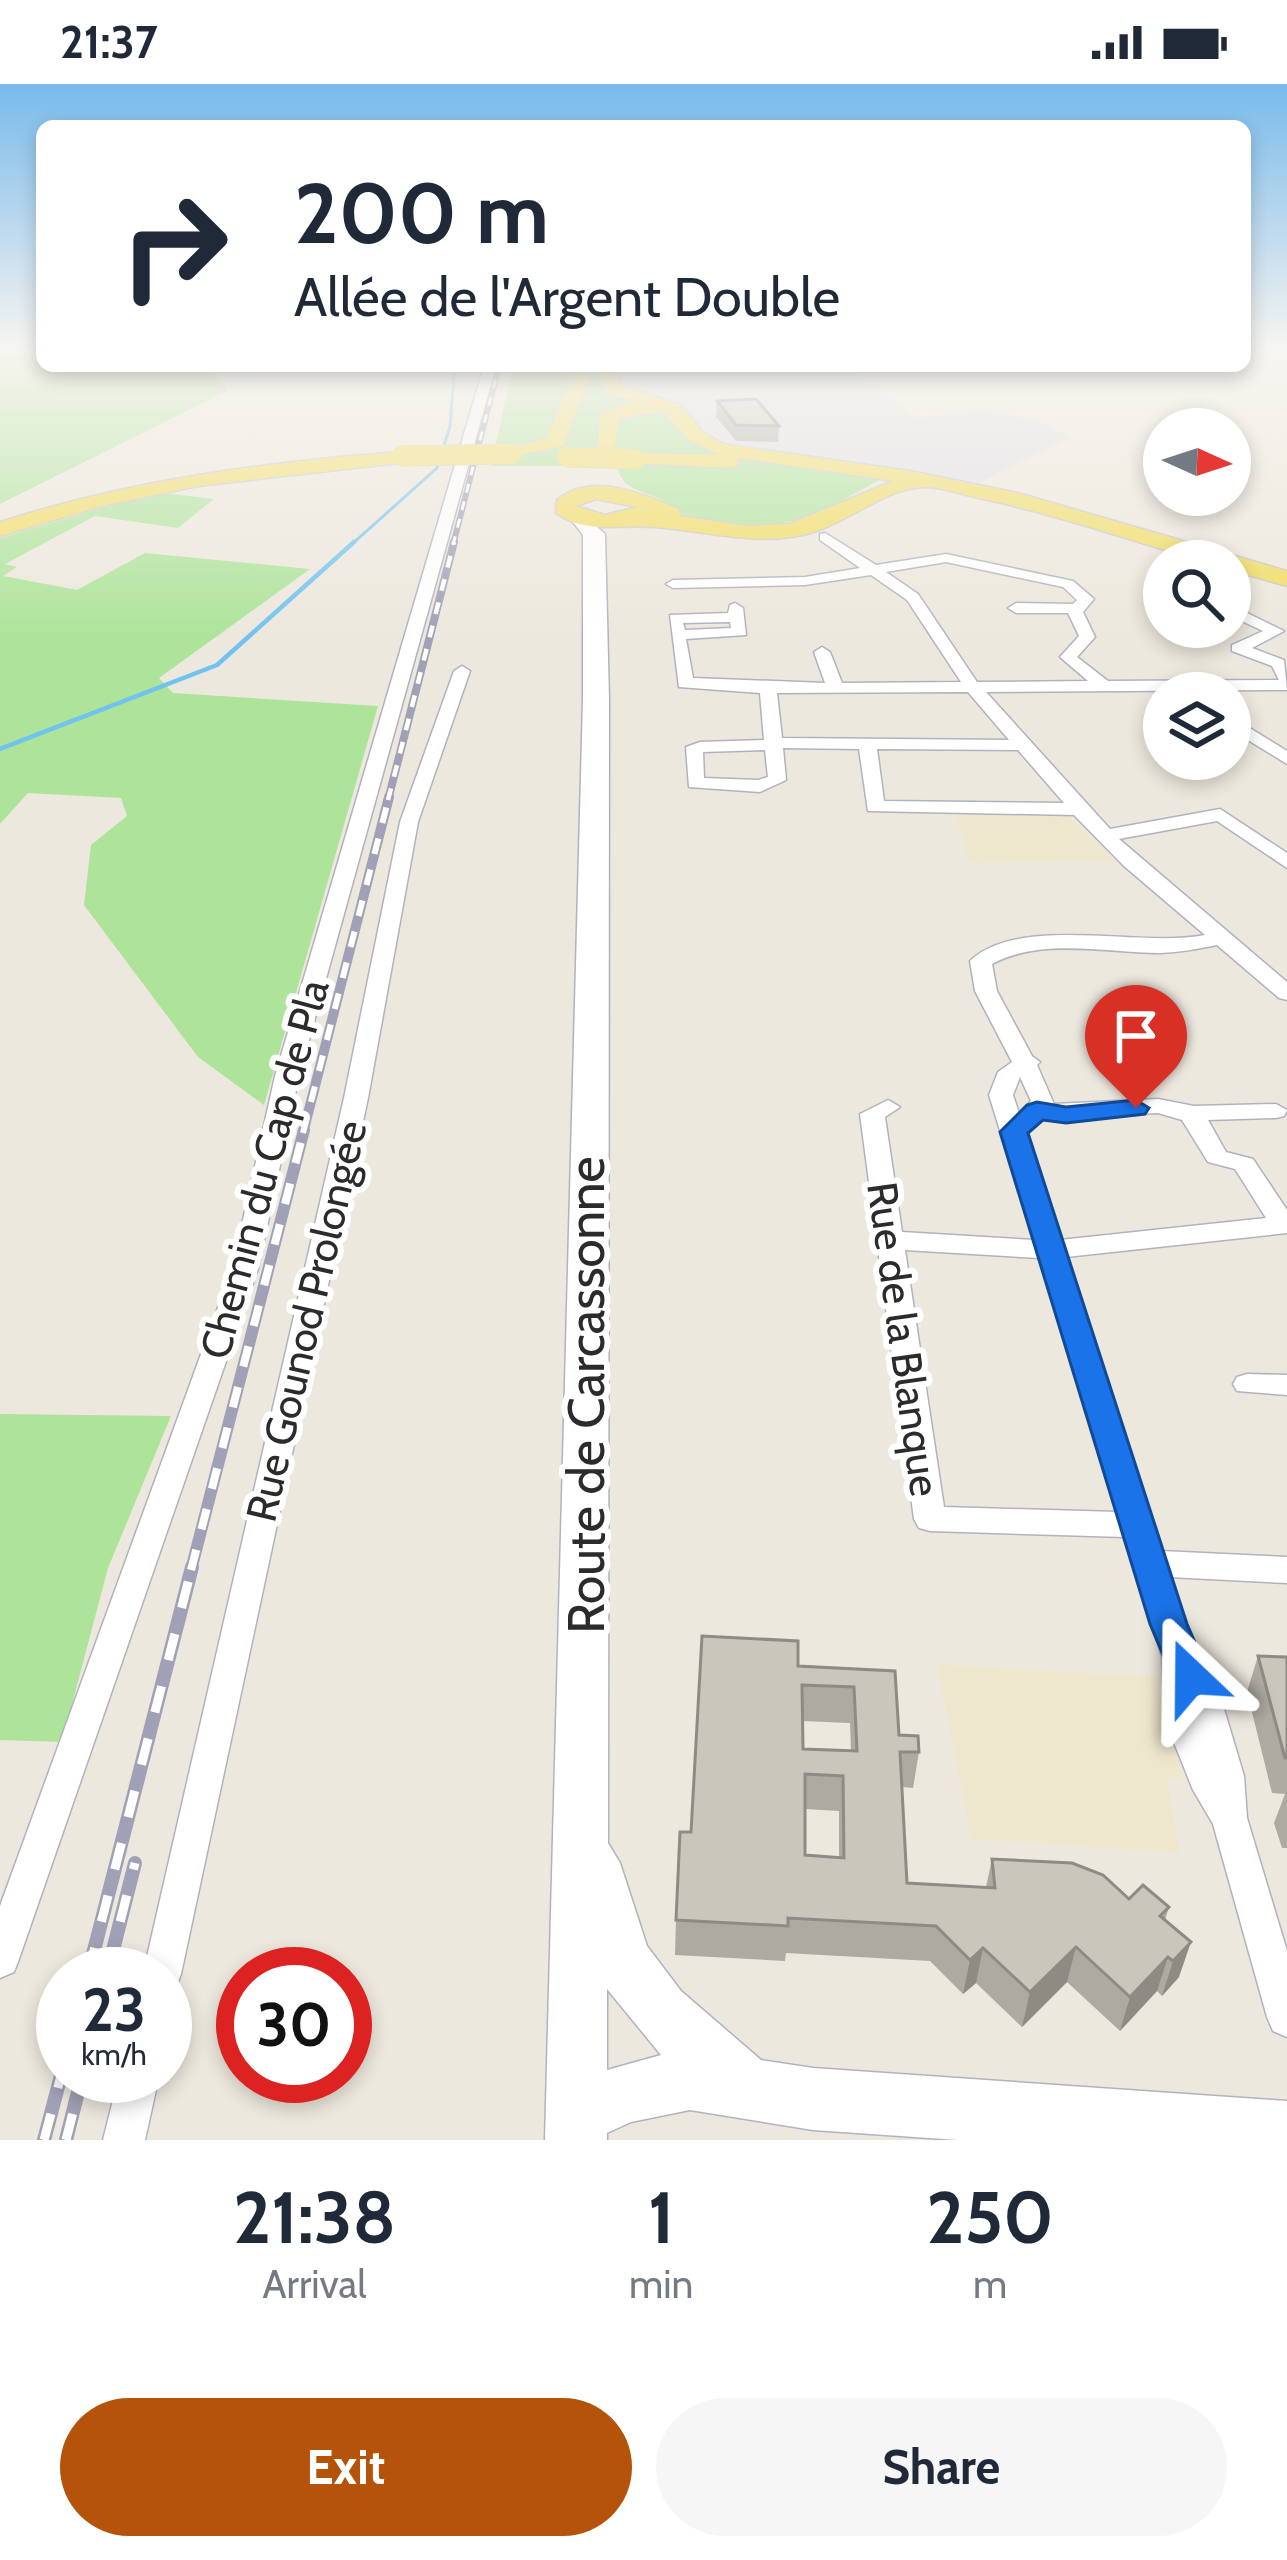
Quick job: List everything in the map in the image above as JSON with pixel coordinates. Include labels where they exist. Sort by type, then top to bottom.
[{"type":"main road","points":[[512,456],[553,445]]},
{"type":"main road","points":[[582,506],[594,484],[597,445]]},
{"type":"main road","points":[[604,445],[607,476],[622,492],[688,520],[740,532]]},
{"type":"main road","points":[[604,454],[605,445]]},
{"type":"main road","points":[[644,459],[674,451],[673,445]]},
{"type":"main road","points":[[710,445],[946,485],[1138,532],[1287,579]]},
{"type":"main road","points":[[0,526],[176,484],[401,457]]},
{"type":"main road","points":[[0,526],[154,484],[347,459],[644,459],[812,468],[946,485]]},
{"type":"main road","points":[[644,459],[813,475],[838,493],[825,530]]},
{"type":"main road","points":[[582,506],[622,520],[740,532],[825,530],[862,495],[913,485],[1014,502],[1138,532]]},
{"type":"main road","points":[[582,506],[622,492]]},
{"type":"main road","points":[[622,520],[646,513],[650,505]]},
{"type":"main road","name":"Route de Carcassonne","points":[[582,506],[594,534],[596,675],[580,1805],[587,2131]]},
{"type":"main road","name":"Route de Carcassonne","points":[[596,675],[604,536],[622,520]]},
{"type":"main road","points":[[580,1805],[616,1947],[634,1985],[664,2020],[743,2085]]},
{"type":"main road","points":[[587,2131],[661,2082],[690,2079],[743,2085],[777,2096],[1074,2129],[1287,2132]]},
{"type":"street","name":"Chemin du Cap de Pla","points":[[0,1959],[245,1269],[287,1076],[467,445]]},
{"type":"street","points":[[825,530],[913,597],[972,686],[1020,745],[1131,862],[1287,993]]},
{"type":"street","points":[[674,584],[805,581],[961,560],[1068,584],[1086,599],[1077,610]]},
{"type":"street","points":[[730,582],[737,617],[675,618],[685,683],[768,688],[1143,687]]},
{"type":"street","points":[[1016,608],[1077,610]]},
{"type":"street","points":[[1077,610],[1087,637],[1068,657],[1103,685]]},
{"type":"street","points":[[1251,620],[1276,631],[1251,642]]},
{"type":"street","points":[[1238,648],[1278,663],[1287,682],[1251,684]]},
{"type":"street","points":[[822,652],[835,686]]},
{"type":"street","name":"Rue Gounod Prolongée","points":[[168,1947],[356,1098],[410,823],[462,671]]},
{"type":"street","points":[[768,688],[773,744],[777,780],[706,786],[692,777],[692,751],[700,747],[773,744],[867,743],[1020,745]]},
{"type":"street","points":[[1251,735],[1287,760]]},
{"type":"street","points":[[867,743],[875,807],[1079,809]]},
{"type":"street","points":[[1108,835],[1220,815],[1287,862]]},
{"type":"street","points":[[1014,1132],[1043,1102],[1028,1063],[978,974],[981,962],[993,952],[1037,945],[1179,946],[1222,938]]},
{"type":"street","points":[[1028,1063],[1010,1072],[1001,1095],[1178,1655],[1178,1699],[1202,1778],[1228,1818],[1287,2017]]},
{"type":"street","points":[[1037,1111],[1066,1115],[1170,1106],[1190,1113],[1276,1111]]},
{"type":"street","name":"Rue de la Blanque","points":[[888,1107],[872,1114],[930,1520],[1137,1525]]},
{"type":"street","points":[[890,1240],[1052,1250],[1286,1224],[1244,1164],[1217,1157],[1190,1113]]},
{"type":"street","points":[[1247,1384],[1287,1385]]},
{"type":"street","points":[[1149,1563],[1287,1570]]},
{"type":"street","points":[[124,2140],[133,2103]]},
{"type":"shaded area","points":[[728,445],[1054,445],[974,485]]},
{"type":"shaded area","points":[[954,812],[1066,813],[1114,861],[970,863]]},
{"type":"shaded area","points":[[937,1664],[1158,1677],[1182,1779],[1167,1778],[1179,1853],[971,1839]]},
{"type":"green space","points":[[0,445],[119,445],[0,504]]},
{"type":"green space","points":[[496,445],[727,445],[892,473],[809,516],[761,526],[704,520],[667,510],[662,500],[628,485],[617,466],[491,466]]},
{"type":"green space","points":[[155,492],[214,499],[178,528],[95,516],[5,564],[17,567],[3,576],[77,590],[145,553],[310,569],[159,678],[173,693],[378,706],[264,1105],[198,1057],[84,905],[91,845],[127,816],[121,798],[28,793],[0,824],[0,538]]},
{"type":"green space","points":[[0,1414],[171,1416],[108,1568],[62,1742],[0,1740]]},
{"type":"building","points":[[702,1636],[798,1641],[798,1666],[895,1671],[899,1735],[918,1736],[919,1752],[900,1752],[907,1883],[995,1888],[992,1859],[1072,1863],[1103,1875],[1129,1899],[1143,1885],[1169,1907],[1160,1916],[1191,1942],[1173,1961],[1168,1957],[1130,1997],[1076,1947],[1030,1992],[983,1948],[970,1960],[936,1926],[788,1918],[788,1926],[676,1920],[680,1832],[691,1832]],"holes":[[[802,1685],[854,1687],[857,1751],[803,1749]],[[805,1774],[843,1776],[844,1858],[805,1855]]]},
{"type":"building","points":[[1258,1656],[1287,1657],[1287,1758],[1285,1758]]},
{"type":"waterway","points":[[351,545],[437,468],[444,445]]},
{"type":"waterway","points":[[0,749],[217,665],[354,542]]},
{"type":"railway","points":[[453,545],[479,445]]},
{"type":"railway","points":[[388,800],[454,542]]},
{"type":"railway","points":[[303,1133],[389,797]]},
{"type":"railway","points":[[191,1570],[304,1130]]},
{"type":"railway","points":[[95,1947],[192,1567]]},
{"type":"railway","points":[[114,1947],[135,1863]]},
{"type":"railway","points":[[44,2140],[54,2103]]},
{"type":"railway","points":[[66,2140],[75,2103]]},
{"type":"route","points":[[1136,1108],[1066,1115],[1037,1111],[1014,1132],[1178,1655],[1191,1677]]}]
